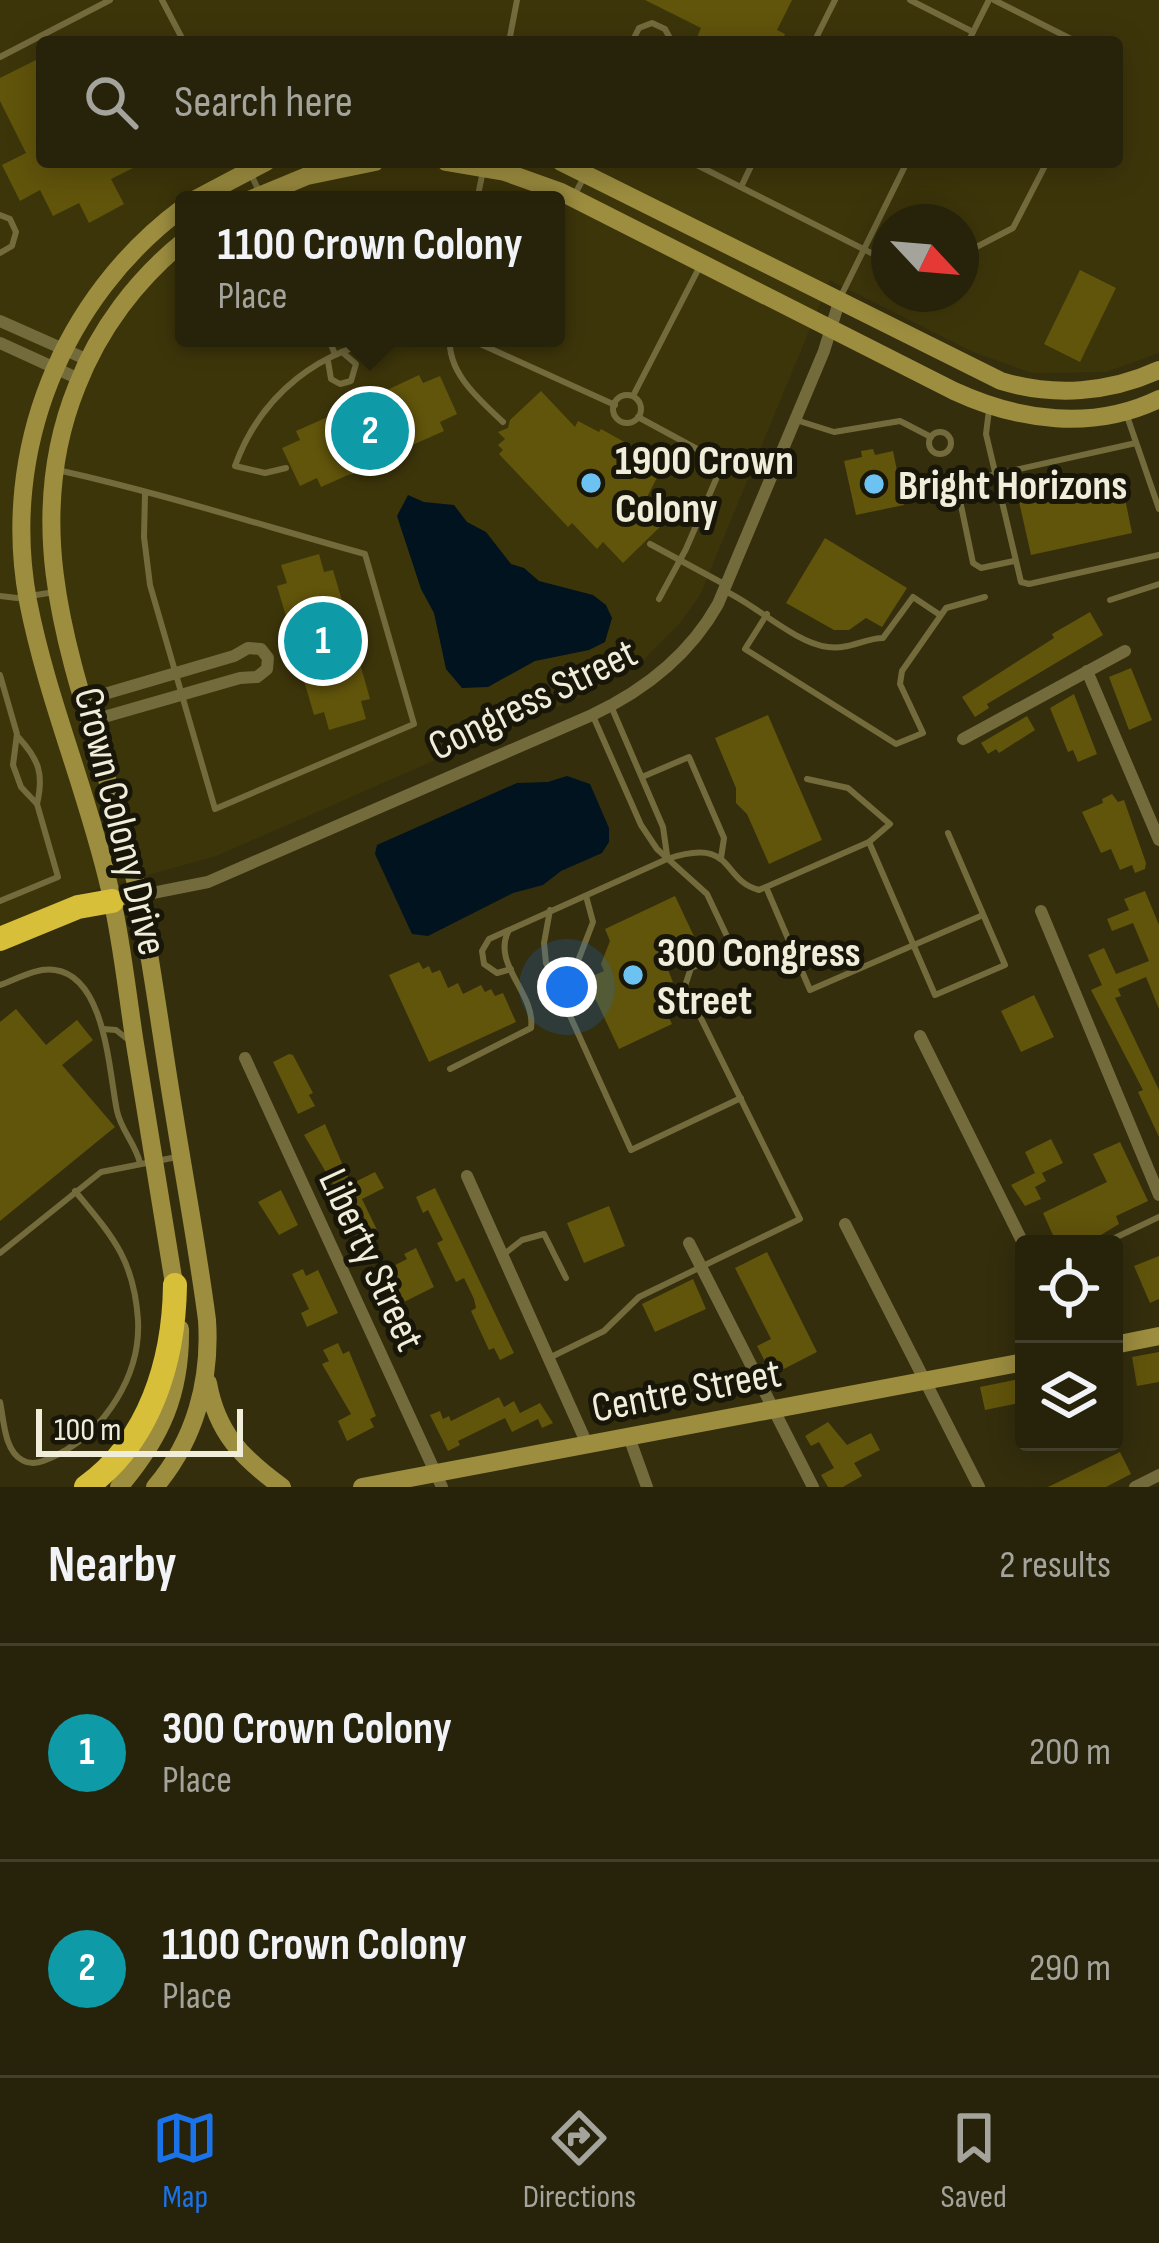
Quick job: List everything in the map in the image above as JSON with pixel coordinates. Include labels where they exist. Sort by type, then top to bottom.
[{"type":"highway","points":[[0,939],[78,908],[112,901]]},
{"type":"highway","points":[[86,1487],[123,1453],[154,1399],[168,1355],[175,1285]]},
{"type":"street","points":[[209,191],[246,168]]},
{"type":"street","points":[[274,191],[341,168]]},
{"type":"street","points":[[488,168],[559,191]]},
{"type":"street","points":[[589,168],[978,371],[1019,386],[1088,390],[1154,377]]},
{"type":"street","points":[[565,193],[990,406],[1050,418],[1091,418],[1159,400]]},
{"type":"street","name":"Crown Colony Drive","points":[[119,1487],[154,1441],[175,1394],[180,1328],[147,1162],[137,1056],[112,901],[28,597],[21,531],[24,475],[36,420],[64,347],[121,264],[175,215]]},
{"type":"street","name":"Crown Colony Drive","points":[[154,1487],[190,1432],[206,1371],[205,1307],[139,897],[55,592],[48,531],[52,470],[84,370],[133,292],[175,250]]},
{"type":"street","name":"Congress Street","points":[[112,901],[183,890],[224,875],[592,715],[652,681],[704,627],[726,588],[839,302]]},
{"type":"street","points":[[0,321],[64,347],[84,370]]},
{"type":"street","points":[[0,343],[55,366],[84,370]]},
{"type":"street","points":[[84,700],[244,650],[259,648],[268,658],[264,673],[90,721]]},
{"type":"street","points":[[244,650],[239,667],[252,677]]},
{"type":"street","points":[[963,739],[1125,650]]},
{"type":"street","points":[[1087,671],[1153,807],[1159,840]]},
{"type":"street","points":[[1041,911],[1159,1195]]},
{"type":"street","points":[[920,1036],[1019,1235]]},
{"type":"street","name":"Liberty Street","points":[[245,1058],[439,1480]]},
{"type":"street","points":[[467,1176],[586,1444]]},
{"type":"street","points":[[845,1225],[979,1487]]},
{"type":"street","points":[[689,1243],[813,1487]]},
{"type":"street","points":[[1123,1343],[1159,1336]]},
{"type":"street","name":"Centre Street","points":[[362,1487],[439,1480],[586,1444],[1015,1364]]},
{"type":"street","points":[[206,1371],[213,1407],[227,1438],[250,1464],[282,1487]]},
{"type":"street","points":[[628,1437],[647,1487]]},
{"type":"street","points":[[1135,1487],[1159,1475]]},
{"type":"lane","points":[[41,36],[110,0]]},
{"type":"lane","points":[[162,0],[181,36]]},
{"type":"lane","points":[[510,36],[517,0]]},
{"type":"lane","points":[[817,36],[835,0]]},
{"type":"lane","points":[[910,0],[974,32]]},
{"type":"lane","points":[[972,36],[992,0],[1065,36]]},
{"type":"lane","points":[[635,36],[639,28],[652,23],[665,28],[669,36]]},
{"type":"lane","points":[[0,57],[36,38]]},
{"type":"lane","points":[[574,197],[589,168]]},
{"type":"lane","points":[[704,168],[871,253]]},
{"type":"lane","points":[[740,187],[750,168]]},
{"type":"lane","points":[[839,302],[905,168]]},
{"type":"lane","points":[[979,246],[1013,228],[1045,168]]},
{"type":"lane","points":[[0,215],[10,219],[16,232],[10,248],[0,253]]},
{"type":"lane","points":[[634,394],[640,406],[638,417],[621,422],[614,405],[634,394],[701,262]]},
{"type":"lane","points":[[332,347],[335,355],[356,364],[356,375],[348,382],[331,380],[326,368],[335,355]]},
{"type":"lane","points":[[286,468],[265,473],[235,466],[250,432],[295,379],[335,355],[364,347]]},
{"type":"lane","points":[[449,347],[460,374],[503,422]]},
{"type":"lane","points":[[486,347],[614,405]]},
{"type":"lane","points":[[990,406],[985,431],[1018,579],[1027,584],[1159,555]]},
{"type":"lane","points":[[1126,412],[1159,509]]},
{"type":"lane","points":[[638,417],[723,463],[659,599]]},
{"type":"lane","points":[[796,420],[833,432],[900,421],[931,437]]},
{"type":"lane","points":[[1014,561],[981,568],[972,561],[958,488],[963,482],[1136,443]]},
{"type":"lane","points":[[52,470],[145,494],[365,554],[414,724],[215,808],[146,566],[145,494]]},
{"type":"lane","points":[[650,544],[827,647],[887,636],[913,597],[940,615]]},
{"type":"lane","points":[[1110,600],[1159,584]]},
{"type":"lane","points":[[0,596],[55,592]]},
{"type":"lane","points":[[767,614],[745,649],[896,744],[922,733],[900,676],[950,604],[985,597]]},
{"type":"lane","points":[[0,675],[17,734],[13,765],[20,788],[37,804]]},
{"type":"lane","points":[[611,706],[663,827],[667,859]]},
{"type":"lane","points":[[549,1358],[604,1331],[640,1298],[800,1219],[685,984],[691,968],[733,949],[707,894],[667,859],[641,825],[592,715]]},
{"type":"lane","points":[[0,902],[58,878],[37,804],[42,778],[35,755],[17,734]]},
{"type":"lane","points":[[642,777],[689,757],[723,834],[721,858]]},
{"type":"lane","points":[[511,969],[493,972],[484,964],[481,955],[489,939],[667,859],[703,853],[721,858],[749,888],[766,887],[869,842],[890,824],[848,788],[807,779]]},
{"type":"lane","points":[[869,842],[935,995],[1004,965],[948,833]]},
{"type":"lane","points":[[766,887],[810,990],[983,915]]},
{"type":"lane","points":[[555,985],[574,972],[592,922],[585,895]]},
{"type":"lane","points":[[550,910],[543,952],[631,1150],[741,1098]]},
{"type":"lane","points":[[450,1069],[531,1028],[531,1012],[503,944],[515,926]]},
{"type":"lane","points":[[0,985],[46,970],[64,973],[87,994],[103,1029],[118,1117],[147,1162]]},
{"type":"lane","points":[[103,1029],[121,1032],[137,1056]]},
{"type":"lane","points":[[0,1253],[101,1172],[180,1156]]},
{"type":"lane","points":[[0,1402],[12,1450],[33,1464],[63,1452],[95,1428],[128,1376],[138,1323],[127,1262],[75,1191]]},
{"type":"lane","points":[[1121,1235],[1159,1217]]},
{"type":"lane","points":[[503,1255],[522,1240],[544,1234],[566,1278]]},
{"type":"shaded area","points":[[0,0],[1159,0],[1159,353],[1106,372],[1032,373],[973,352],[894,312],[979,312],[979,204],[871,204],[871,301],[830,280],[700,595],[638,665],[584,695],[216,856],[79,894],[0,927]]},
{"type":"water","points":[[408,495],[454,505],[467,522],[486,532],[511,564],[539,581],[593,595],[606,605],[612,618],[605,642],[535,661],[488,687],[462,688],[446,669],[434,613],[397,516]]},
{"type":"water","points":[[567,776],[590,784],[609,828],[609,842],[602,853],[428,936],[412,934],[375,854],[377,845],[517,783]]},
{"type":"building","points":[[645,0],[792,0],[777,30],[784,36],[698,36],[701,28]]},
{"type":"building","points":[[36,60],[36,168],[133,168],[111,179],[124,204],[89,223],[79,203],[53,216],[40,190],[20,201],[2,165],[26,153],[0,101],[0,78]]},
{"type":"building","points":[[1080,270],[1116,288],[1080,362],[1044,344]]},
{"type":"building","points":[[419,375],[423,383],[440,376],[457,414],[440,422],[444,431],[410,446],[407,454],[387,468],[348,475],[321,487],[317,478],[300,486],[282,448],[300,440],[296,431],[330,416],[348,396],[373,388],[385,391]]},
{"type":"building","name":"1900 Crown Colony","points":[[541,391],[575,427],[578,421],[601,429],[664,464],[645,501],[665,522],[623,563],[603,542],[597,549],[572,523],[568,527],[499,454],[503,450],[498,445],[505,439],[498,432],[508,428],[510,420]]},
{"type":"building","name":"Bright Horizons","points":[[873,449],[875,455],[893,451],[904,505],[856,515],[844,461]]},
{"type":"building","points":[[1120,474],[1132,533],[1031,555],[1018,497]]},
{"type":"building","points":[[825,538],[907,588],[882,627],[866,618],[849,630],[834,630],[786,603]]},
{"type":"building","points":[[319,554],[324,572],[333,570],[346,614],[352,612],[360,631],[363,651],[357,653],[370,699],[361,701],[366,719],[329,730],[324,712],[314,715],[305,684],[289,657],[284,638],[286,616],[277,586],[287,583],[281,565]]},
{"type":"building","points":[[1090,612],[1103,635],[987,704],[989,708],[975,717],[962,697]]},
{"type":"building","points":[[1131,668],[1152,720],[1129,730],[1109,677]]},
{"type":"building","points":[[1074,694],[1097,754],[1078,762],[1073,750],[1068,752],[1050,708]]},
{"type":"building","points":[[768,715],[822,840],[769,864],[747,814],[736,803],[736,788],[715,738]]},
{"type":"building","points":[[1027,716],[1035,730],[999,753],[996,749],[988,754],[981,743]]},
{"type":"building","points":[[1112,794],[1118,802],[1124,800],[1146,863],[1145,869],[1135,873],[1132,865],[1120,870],[1111,849],[1101,853],[1082,812]]},
{"type":"building","points":[[1145,891],[1159,925],[1159,1009],[1146,977],[1118,989],[1121,996],[1115,998],[1159,1090],[1159,1137],[1138,1092],[1143,1090],[1091,990],[1102,985],[1088,955],[1104,948],[1116,974],[1149,961],[1133,923],[1112,931],[1107,919],[1129,910],[1124,899]]},
{"type":"building","name":"300 Congress Street","points":[[675,896],[700,949],[666,965],[673,982],[656,990],[672,1024],[619,1049],[586,979],[604,971],[601,964],[610,941],[605,929]]},
{"type":"building","points":[[419,962],[432,973],[440,970],[448,988],[458,983],[463,994],[481,985],[495,996],[503,993],[516,1022],[429,1062],[389,975]]},
{"type":"building","points":[[1034,995],[1054,1037],[1021,1052],[1001,1011]]},
{"type":"building","points":[[16,1009],[46,1045],[77,1020],[93,1040],[62,1065],[115,1127],[0,1221],[0,1022]]},
{"type":"building","points":[[289,1054],[313,1093],[309,1095],[315,1106],[298,1114],[273,1062]]},
{"type":"building","points":[[325,1124],[351,1184],[375,1172],[384,1188],[362,1199],[378,1232],[358,1242],[337,1204],[343,1201],[304,1135]]},
{"type":"building","points":[[1051,1139],[1063,1163],[1042,1173],[1046,1181],[1035,1187],[1041,1199],[1025,1206],[1011,1185],[1035,1173],[1025,1152]]},
{"type":"building","points":[[1120,1142],[1148,1201],[1116,1216],[1119,1224],[1101,1235],[1053,1235],[1043,1213],[1107,1182],[1093,1154]]},
{"type":"building","points":[[435,1188],[514,1353],[500,1360],[494,1348],[489,1350],[471,1311],[476,1308],[464,1278],[456,1282],[437,1243],[443,1240],[416,1197]]},
{"type":"building","points":[[281,1190],[298,1225],[279,1235],[258,1202]]},
{"type":"building","points":[[609,1206],[625,1246],[584,1263],[567,1223]]},
{"type":"building","points":[[416,1248],[434,1287],[400,1304],[390,1286],[371,1291],[366,1280],[407,1259],[404,1254]]},
{"type":"building","points":[[767,1252],[817,1352],[772,1375],[757,1346],[771,1339],[735,1268]]},
{"type":"building","points":[[1159,1256],[1159,1299],[1150,1303],[1134,1266]]},
{"type":"building","points":[[303,1269],[306,1276],[318,1270],[338,1313],[307,1327],[301,1313],[309,1309],[292,1274]]},
{"type":"building","points":[[693,1279],[706,1309],[655,1332],[642,1304]]},
{"type":"building","points":[[338,1343],[343,1354],[349,1351],[376,1416],[370,1419],[374,1427],[347,1441],[338,1421],[351,1414],[322,1364],[329,1361],[323,1350]]},
{"type":"building","points":[[1159,1352],[1159,1382],[1137,1386],[1132,1357]]},
{"type":"building","points":[[1015,1380],[1015,1404],[985,1410],[980,1387]]},
{"type":"building","points":[[499,1397],[504,1407],[514,1401],[520,1413],[540,1403],[553,1423],[542,1428],[538,1419],[512,1432],[505,1418],[458,1441],[460,1445],[448,1451],[430,1415],[440,1411],[443,1419],[449,1416],[451,1421]]},
{"type":"building","points":[[828,1422],[847,1445],[871,1433],[880,1450],[854,1463],[862,1476],[843,1487],[828,1487],[821,1475],[834,1468],[819,1442],[811,1446],[805,1436]]},
{"type":"building","points":[[1120,1452],[1131,1474],[1106,1487],[1048,1487]]},
{"type":"place","name":"1100 Crown Colony","points":[[370,431]]},
{"type":"place","name":"1900 Crown Colony","points":[[591,483]]},
{"type":"place","name":"Bright Horizons","points":[[874,484]]},
{"type":"place","name":"300 Crown Colony","points":[[323,641]]},
{"type":"place","name":"300 Congress Street","points":[[633,975]]}]
